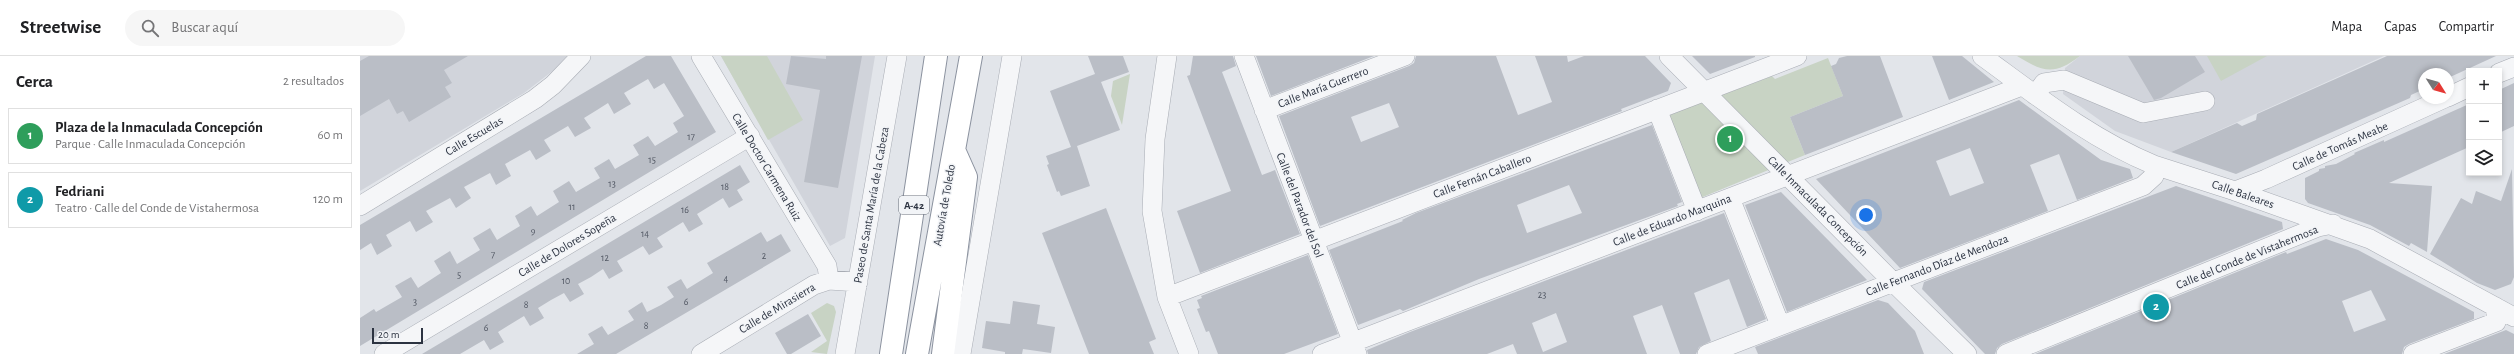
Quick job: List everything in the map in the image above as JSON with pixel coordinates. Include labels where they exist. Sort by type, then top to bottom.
[{"type":"highway","name":"A-42","points":[[891,354],[936,56]]},
{"type":"highway","name":"Autovía de Toledo","points":[[917,354],[971,56]]},
{"type":"highway","points":[[943,354],[966,177],[954,150]]},
{"type":"street","name":"Calle Escuelas","points":[[360,206],[535,99],[554,85],[581,56]]},
{"type":"street","name":"Calle Doctor Carmena Ruiz","points":[[701,56],[827,266],[830,280]]},
{"type":"street","name":"Paseo de Santa María de la Cabeza","points":[[845,354],[897,56]]},
{"type":"street","points":[[961,354],[1012,56]]},
{"type":"street","points":[[1167,56],[1154,139],[1152,210],[1167,297],[1189,354]]},
{"type":"street","name":"Calle del Parador del Sol","points":[[1244,56],[1354,348]]},
{"type":"street","name":"Calle María Guerrero","points":[[1264,110],[1406,56]]},
{"type":"street","name":"Calle Inmaculada Concepción","points":[[1669,56],[1892,281],[1967,354]]},
{"type":"street","name":"Calle Fernán Caballero","points":[[1167,297],[1797,56]]},
{"type":"street","name":"Calle Baleares","points":[[1982,56],[2109,145],[2154,165],[2333,224],[2370,240],[2514,317]]},
{"type":"street","points":[[2502,72],[2514,67]]},
{"type":"street","points":[[2029,90],[2044,83],[2064,80],[2144,113],[2205,101]]},
{"type":"street","points":[[2454,94],[2466,88]]},
{"type":"street","name":"Calle de Eduardo Marquina","points":[[1322,354],[1354,348],[1730,198],[2029,90]]},
{"type":"street","name":"Calle de Tomás Meabe","points":[[2235,191],[2266,179],[2432,104]]},
{"type":"street","points":[[1657,109],[1697,211]]},
{"type":"street","name":"Calle de Dolores Sopeña","points":[[384,354],[750,136]]},
{"type":"street","name":"Calle Fernando Díaz de Mendoza","points":[[1707,354],[1892,281],[2143,186],[2154,176],[2154,165]]},
{"type":"street","points":[[1730,198],[1780,325]]},
{"type":"street","name":"Calle del Conde de Vistahermosa","points":[[2006,354],[2318,227],[2333,224]]},
{"type":"street","name":"Calle de Mirasierra","points":[[701,354],[814,285],[830,280],[858,282]]},
{"type":"street","points":[[2413,354],[2496,322],[2496,307]]},
{"type":"shaded area","points":[[360,56],[568,56],[563,63],[524,93],[360,191]]},
{"type":"shaded area","points":[[721,56],[875,56],[845,238],[830,246]]},
{"type":"shaded area","points":[[2080,56],[2384,56],[2171,152],[2115,131],[2063,94],[2065,68]]},
{"type":"green space","points":[[721,56],[767,56],[803,120],[768,140]]},
{"type":"green space","points":[[2017,56],[2080,56],[2063,67],[2048,70],[2034,66]]},
{"type":"green space","points":[[2207,56],[2267,56],[2221,81]]},
{"type":"green space","points":[[1828,58],[1843,96],[1790,117],[1805,155],[1693,201],[1661,118],[1772,76],[1775,79]]},
{"type":"green space","points":[[1130,74],[1122,125],[1111,96],[1113,81]]},
{"type":"green space","points":[[827,303],[834,306],[836,312],[827,354],[811,352],[827,341],[811,313]]},
{"type":"building","points":[[369,56],[468,56],[444,70],[452,83],[445,87],[451,97],[409,122],[403,111],[397,114],[389,99],[360,116],[360,61]]},
{"type":"building","points":[[646,56],[671,56],[716,132],[360,346],[360,318],[374,309],[376,312],[402,297],[395,286],[411,277],[418,288],[441,273],[434,261],[450,251],[457,264],[480,250],[473,238],[490,228],[497,240],[520,226],[515,216],[531,206],[537,216],[559,202],[553,191],[569,181],[576,192],[600,178],[594,168],[609,159],[615,169],[639,155],[633,145],[648,136],[655,146],[678,132],[673,123],[684,116],[664,83],[654,89],[648,79],[624,93],[631,104],[614,114],[608,103],[584,118],[591,128],[575,137],[568,126],[544,140],[551,151],[536,160],[530,150],[505,164],[511,176],[496,185],[490,173],[464,187],[471,198],[456,208],[450,198],[426,211],[433,222],[416,232],[410,221],[386,235],[392,246],[377,255],[371,243],[360,250],[360,225]]},
{"type":"building","points":[[791,56],[826,59],[826,56],[862,56],[838,188],[804,182],[820,90],[786,84]]},
{"type":"building","points":[[1088,56],[1123,56],[1129,72],[1101,82],[1120,130],[1077,146],[1090,186],[1061,196],[1059,191],[1057,192],[1047,165],[1049,164],[1046,156],[1071,147],[1050,91],[1095,74]]},
{"type":"building","points":[[1193,56],[1233,56],[1236,66],[1222,72],[1262,175],[1275,170],[1300,234],[1200,273],[1177,211],[1231,191],[1187,76],[1190,75]]},
{"type":"building","points":[[1256,56],[1374,56],[1271,96]]},
{"type":"building","points":[[1416,56],[1496,56],[1518,115],[1552,102],[1535,56],[1567,56],[1568,62],[1584,56],[1645,56],[1671,83],[1668,91],[1621,109],[1622,111],[1320,226],[1279,116],[1414,63]],"holes":[[[1389,103],[1399,127],[1361,142],[1351,117]]]},
{"type":"building","points":[[1692,56],[1755,56],[1755,57],[1710,74]]},
{"type":"building","points":[[1847,56],[1880,56],[1903,117],[1805,155],[1790,117],[1843,96],[1831,66],[1836,64],[1839,58]]},
{"type":"building","points":[[1932,56],[1962,56],[1994,82],[1949,100]]},
{"type":"building","points":[[2128,56],[2195,56],[2205,72],[2161,98],[2154,100]]},
{"type":"building","points":[[2387,56],[2496,56],[2470,68],[2466,68],[2466,70],[2454,75],[2454,68],[2418,68],[2418,92],[2411,95],[2410,98],[2236,174],[2171,152],[2237,123],[2242,126],[2256,120],[2257,114]]},
{"type":"building","points":[[2514,83],[2514,126],[2502,132],[2502,104],[2502,89]]},
{"type":"building","points":[[2019,100],[2101,160],[2130,169],[2133,178],[2077,200],[2059,154],[2030,165],[2048,211],[1900,268],[1816,179]],"holes":[[[1970,148],[1984,183],[1950,196],[1936,161]]]},
{"type":"building","points":[[2466,105],[2466,148],[2389,183],[2432,186],[2427,252],[2411,243],[2409,246],[2370,225],[2308,203],[2305,199],[2305,178],[2319,171],[2319,169],[2325,168],[2325,166],[2336,164],[2355,154],[2354,153],[2384,140],[2384,142]]},
{"type":"building","points":[[1652,125],[1682,202],[1677,204],[1678,206],[1479,279],[1403,311],[1400,309],[1358,325],[1329,250],[1403,221],[1402,220],[1416,213]],"holes":[[[1569,185],[1582,213],[1527,233],[1517,205]]]},
{"type":"building","points":[[740,165],[750,182],[737,190],[743,200],[729,208],[723,198],[697,214],[703,224],[689,232],[683,222],[657,238],[663,247],[649,255],[643,246],[617,261],[623,271],[609,279],[603,269],[578,284],[584,294],[570,302],[564,293],[538,308],[544,318],[530,326],[524,316],[498,332],[504,342],[490,350],[484,340],[460,354],[422,354]]},
{"type":"building","points":[[2512,169],[2514,277],[2511,284],[2495,290],[2477,283],[2430,254],[2461,198],[2472,204],[2476,191],[2501,201]]},
{"type":"building","points":[[2176,186],[2282,222],[2283,229],[2002,344],[1997,348],[1995,354],[1985,354],[1922,289],[1924,282]]},
{"type":"building","points":[[1781,192],[1867,280],[1787,312],[1745,205]]},
{"type":"building","points":[[1106,208],[1156,339],[1149,342],[1154,354],[1089,354],[1042,233]]},
{"type":"building","points":[[1724,213],[1766,319],[1747,327],[1729,279],[1694,293],[1711,341],[1699,347],[1696,354],[1680,354],[1662,305],[1633,316],[1647,354],[1517,354],[1513,344],[1487,354],[1368,354],[1367,350],[1410,332]],"holes":[[[1556,313],[1567,342],[1543,352],[1532,323]]]},
{"type":"building","points":[[761,232],[767,242],[781,234],[791,251],[616,354],[577,354],[594,344],[588,334],[602,326],[608,335],[634,320],[628,311],[642,302],[647,312],[661,305],[674,297],[667,287],[681,279],[687,289],[713,273],[707,263]]},
{"type":"building","points":[[2326,239],[2358,250],[2474,312],[2474,319],[2409,344],[2404,347],[2402,354],[2035,354],[2286,252],[2287,254]],"holes":[[[2371,290],[2386,320],[2354,332],[2342,301]]]},
{"type":"building","points":[[1308,255],[1338,334],[1284,354],[1218,354],[1209,331],[1206,332],[1197,309],[1200,308],[1197,300],[1202,298],[1201,296]]},
{"type":"building","points":[[1878,300],[1888,303],[1915,331],[1924,354],[1758,354],[1755,347]]},
{"type":"building","points":[[1013,301],[1040,305],[1037,324],[1055,327],[1051,353],[1023,349],[1022,354],[1005,354],[1005,352],[982,348],[986,321],[1010,324]]},
{"type":"building","points":[[808,314],[821,336],[791,354],[787,354],[775,333]]},
{"type":"building","points":[[2506,330],[2514,334],[2514,354],[2444,354]]},
{"type":"place","name":"Plaza de la Inmaculada Concepción","points":[[1730,139]]},
{"type":"place","name":"Fedriani","points":[[2156,307]]}]
